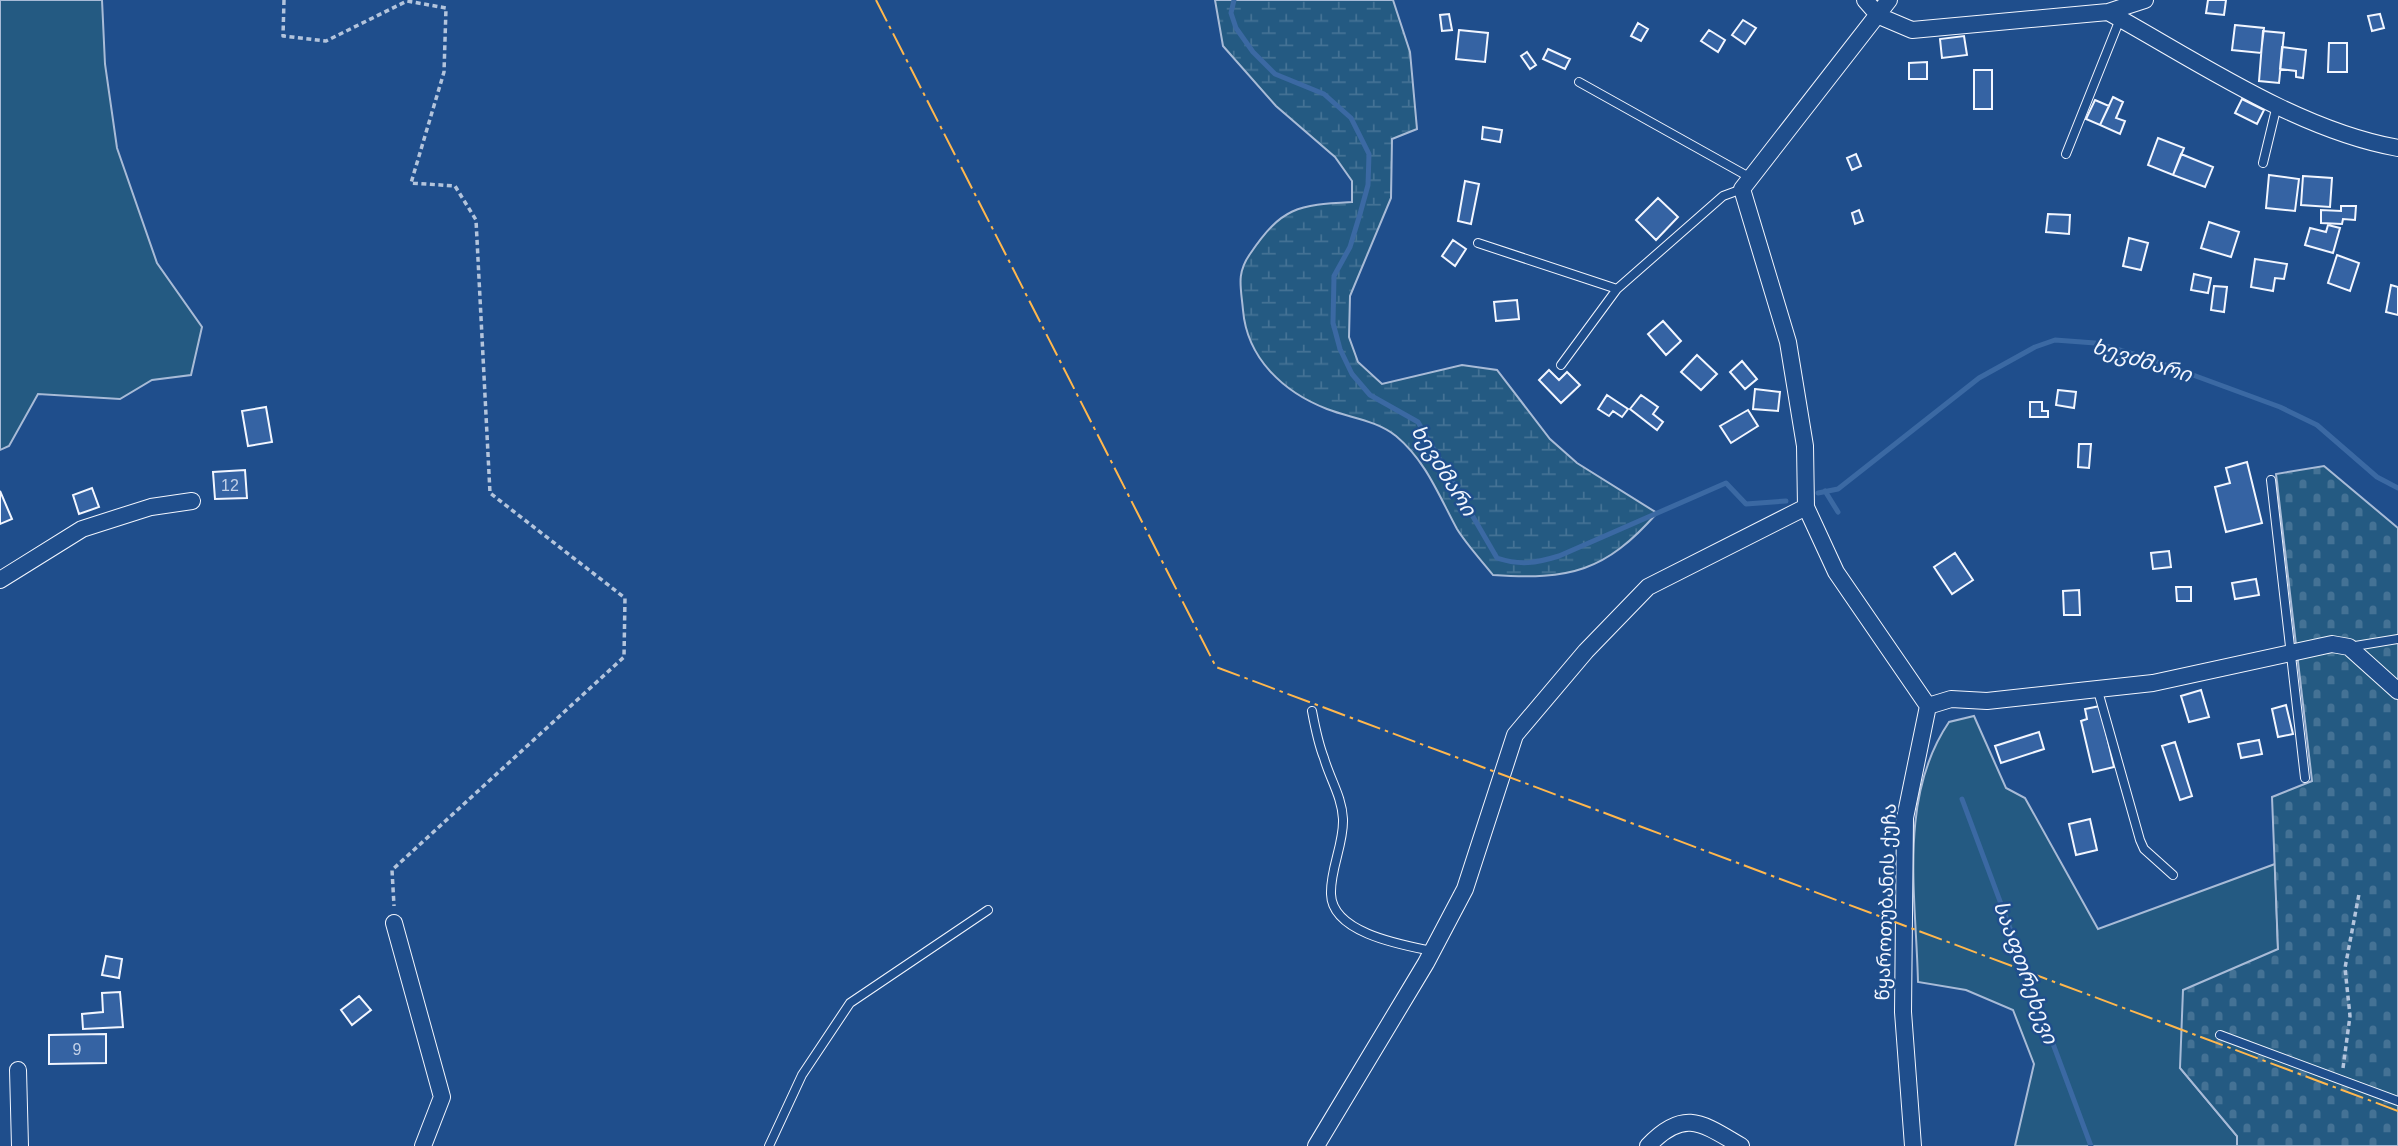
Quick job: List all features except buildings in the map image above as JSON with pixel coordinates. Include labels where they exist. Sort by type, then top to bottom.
[{"type":"street","points":[[1865,0],[1879,16],[1912,30],[2114,15],[2145,0]]},
{"type":"street","points":[[1889,0],[1747,183],[1788,342],[1805,446],[1807,507],[1836,572],[1928,706],[1951,699],[1987,701],[2153,683],[2332,644],[2349,647],[2398,691]]},
{"type":"street","points":[[2114,15],[2277,105],[2358,141],[2398,148]]},
{"type":"street","points":[[0,580],[82,529],[151,507],[192,501]]},
{"type":"street","points":[[1316,1146],[1432,951],[1465,889],[1514,735],[1586,651],[1648,587],[1807,507]]},
{"type":"street","name":"წყაროთუბანის ქუჩა","points":[[1913,1146],[1903,1012],[1905,818],[1928,706]]},
{"type":"street","points":[[394,923],[442,1097],[423,1146]]},
{"type":"street","points":[[18,1070],[20,1146]]},
{"type":"street","points":[[1648,1146],[1658,1136],[1682,1122],[1701,1122],[1741,1146]]},
{"type":"lane","points":[[2066,154],[2114,15]]},
{"type":"lane","points":[[1561,365],[1617,289],[1723,197],[1747,183],[1579,82]]},
{"type":"lane","points":[[2263,163],[2277,105]]},
{"type":"lane","points":[[1478,243],[1617,289]]},
{"type":"lane","points":[[2271,480],[2305,778]]},
{"type":"lane","points":[[2349,647],[2398,639]]},
{"type":"lane","points":[[2098,691],[2140,840],[2144,849],[2173,875]]},
{"type":"lane","points":[[1312,711],[1324,758],[1341,802],[1343,822],[1331,895],[1337,912],[1356,928],[1387,942],[1432,951]]},
{"type":"lane","points":[[769,1146],[803,1074],[850,1003],[988,910]]},
{"type":"lane","points":[[2220,1035],[2398,1101]]},
{"type":"path","points":[[284,0],[283,36],[326,41],[407,1],[446,8],[444,72],[411,183],[455,186],[476,220],[490,493],[625,598],[624,657],[392,870],[394,923]]},
{"type":"path","points":[[2341,1080],[2350,1016],[2345,968],[2359,894]]},
{"type":"green space","points":[[0,0],[102,0],[105,64],[117,148],[157,263],[202,327],[191,375],[152,380],[120,399],[38,394],[9,446],[0,450]]},
{"type":"green space","points":[[1215,0],[1393,0],[1410,52],[1417,129],[1392,139],[1391,198],[1350,296],[1349,337],[1358,362],[1382,384],[1462,365],[1497,370],[1550,439],[1577,463],[1657,513],[1620,548],[1603,560],[1565,573],[1544,576],[1493,575],[1457,529],[1416,456],[1396,436],[1371,423],[1311,402],[1282,383],[1260,358],[1246,327],[1243,310],[1241,281],[1246,261],[1272,226],[1292,212],[1304,207],[1352,202],[1352,181],[1335,157],[1276,106],[1223,46]]},
{"type":"green space","points":[[2324,466],[2398,528],[2398,1146],[2237,1146],[2237,1136],[2180,1068],[2183,990],[2278,949],[2272,797],[2312,781],[2276,474]]},
{"type":"green space","points":[[1974,716],[2006,788],[2025,798],[2098,929],[2275,864],[2278,949],[2180,1068],[2237,1136],[2237,1146],[2015,1146],[2034,1064],[2013,1010],[1966,990],[1918,982],[1913,881],[1916,814],[1922,782],[1933,751],[1949,722]]},
{"type":"waterway","name":"ხევძმარი","points":[[1234,0],[1231,13],[1236,28],[1253,52],[1275,74],[1324,94],[1351,118],[1369,154],[1368,185],[1360,214],[1350,247],[1334,276],[1333,323],[1340,349],[1352,374],[1370,395],[1418,422],[1497,558],[1528,563],[1559,556],[1726,483],[1746,504],[1786,501]]},
{"type":"waterway","name":"ხევძმარი","points":[[1818,493],[1838,489],[1979,378],[2035,347],[2055,340],[2095,343],[2144,357],[2280,407],[2317,425],[2377,477],[2398,488]]},
{"type":"waterway","name":"სააფთრეხევი","points":[[1825,491],[1838,512]]},
{"type":"waterway","name":"სააფთრეხევი","points":[[1962,799],[2091,1146]]},
{"type":"power","points":[[876,0],[1216,667],[2398,1111]]}]
